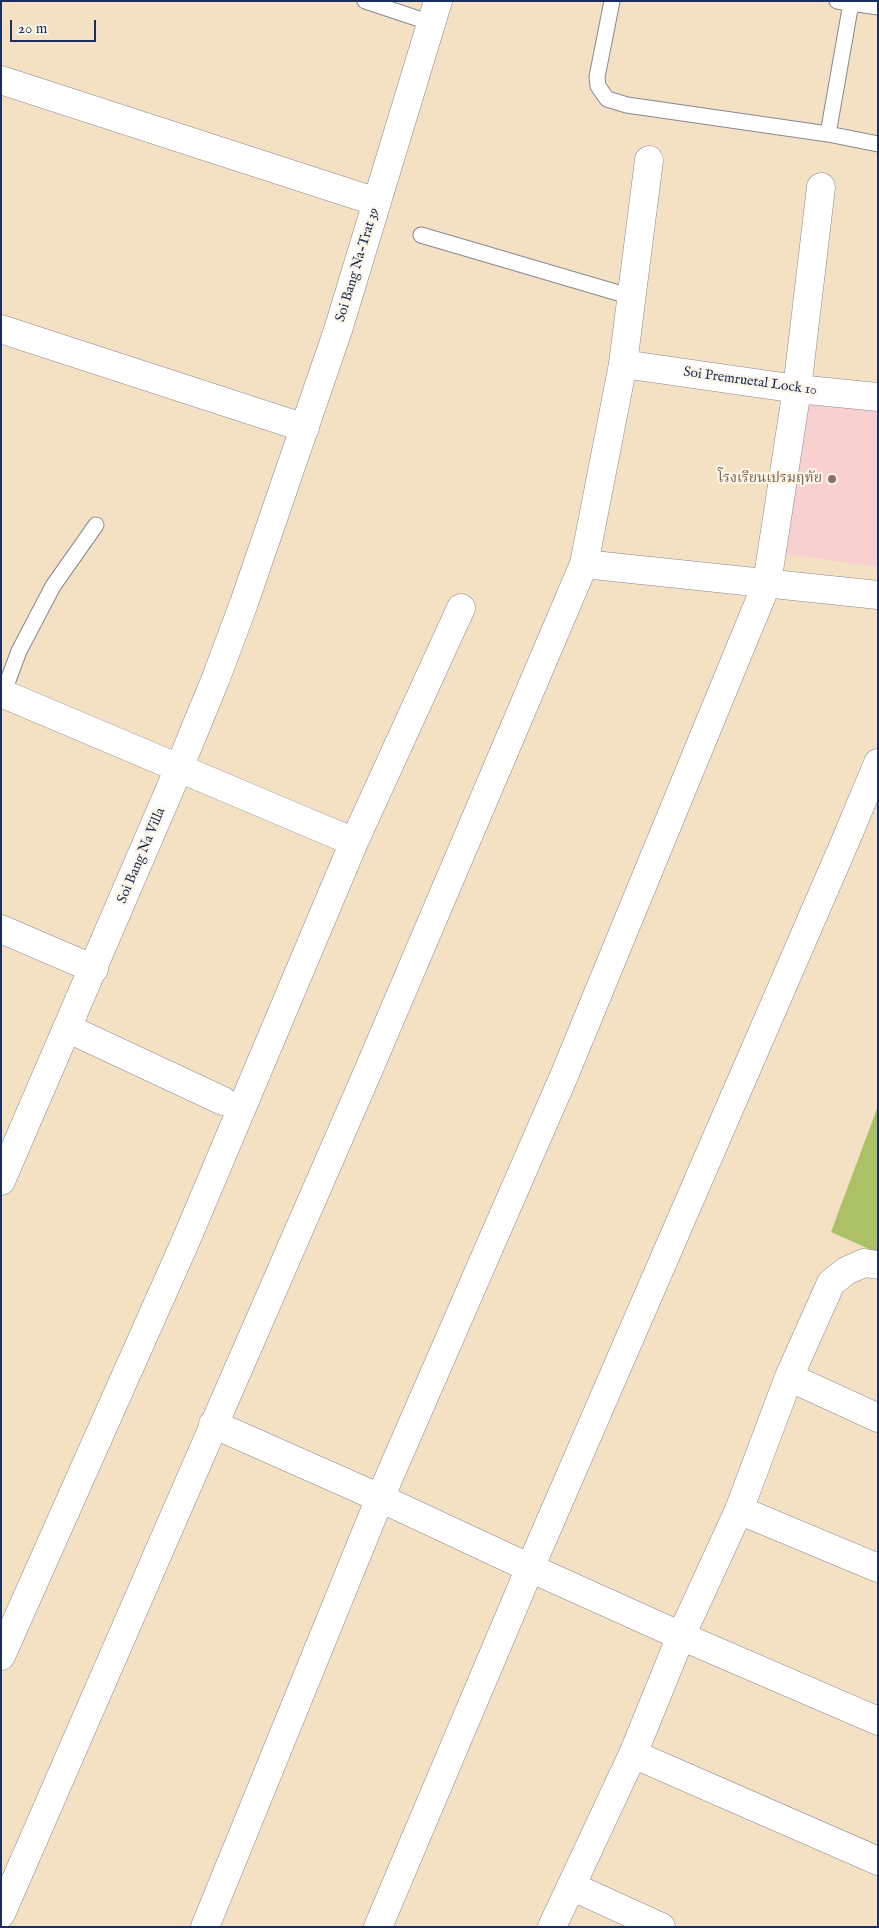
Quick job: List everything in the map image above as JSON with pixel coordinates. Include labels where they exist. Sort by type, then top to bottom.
[{"type":"street","name":"Soi Bang Na-Trat 39","points":[[270,525],[338,330],[434,12]]},
{"type":"street","points":[[1,80],[377,202]]},
{"type":"street","points":[[1,1914],[369,1069],[584,564],[623,364],[649,160]]},
{"type":"street","points":[[204,1927],[380,1498],[564,1076],[767,583],[797,388],[821,187]]},
{"type":"street","points":[[1,329],[305,428]]},
{"type":"street","name":"Soi Premruetal Lock 10","points":[[623,364],[878,398]]},
{"type":"street","name":"Soi Bang Na Villa","points":[[1,1181],[9,1144],[94,969],[179,768],[241,613],[270,525]]},
{"type":"street","points":[[584,564],[878,595]]},
{"type":"street","points":[[1,1656],[187,1238],[354,842],[461,608]]},
{"type":"street","points":[[2,693],[354,842]]},
{"type":"street","points":[[378,1927],[530,1568],[878,763]]},
{"type":"street","points":[[1,928],[94,969]]},
{"type":"street","points":[[67,1028],[223,1101]]},
{"type":"street","points":[[552,1927],[633,1754],[681,1636],[739,1510],[789,1377],[831,1283],[846,1271],[864,1263],[878,1265]]},
{"type":"street","points":[[789,1377],[878,1418]]},
{"type":"street","points":[[213,1424],[380,1498],[681,1636],[878,1721]]},
{"type":"street","points":[[739,1510],[878,1568]]},
{"type":"street","points":[[633,1754],[878,1861]]},
{"type":"street","points":[[571,1886],[661,1927]]},
{"type":"lane","points":[[365,1],[434,12]]},
{"type":"lane","points":[[612,1],[597,77],[598,86],[607,99],[626,105],[828,134],[878,144]]},
{"type":"lane","points":[[828,134],[846,2],[878,7]]},
{"type":"lane","points":[[421,235],[632,297]]},
{"type":"lane","points":[[2,693],[20,651],[53,586],[96,525]]},
{"type":"shaded area","name":"โรงเรียนเปรมฤทัย","points":[[797,389],[878,404],[878,567],[779,553]]},
{"type":"green space","points":[[878,1106],[878,1253],[831,1232]]},
{"type":"place","name":"โรงเรียนเปรมฤทัย","points":[[832,479]]}]
